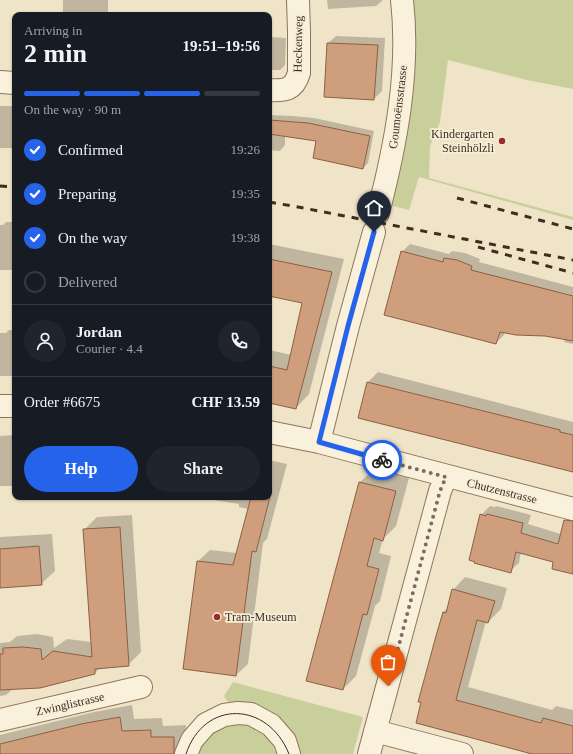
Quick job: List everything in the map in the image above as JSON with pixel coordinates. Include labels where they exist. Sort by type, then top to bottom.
[{"type":"street","name":"Heckenweg","points":[[272,90],[288,89],[293,86],[299,73],[298,0]]},
{"type":"street","name":"Goumoënsstrasse","points":[[319,442],[391,161],[399,113],[404,52],[402,0]]},
{"type":"street","points":[[0,82],[12,83]]},
{"type":"street","points":[[0,406],[12,406]]},
{"type":"street","name":"Chutzenstrasse","points":[[272,433],[319,442],[446,477],[573,509]]},
{"type":"street","points":[[369,754],[440,491],[446,477]]},
{"type":"street","name":"Zwinglistrasse","points":[[0,720],[141,687]]},
{"type":"street","points":[[186,754],[192,740],[206,724],[224,716],[238,713],[251,714],[271,725],[285,741],[288,754]]},
{"type":"street","points":[[375,731],[462,754]]},
{"type":"green space","points":[[405,0],[573,0],[573,89],[527,80],[448,60],[440,122],[430,146],[429,178],[573,217],[573,220],[419,177],[409,210],[389,205]]},
{"type":"green space","points":[[233,682],[363,717],[353,754],[297,754],[287,732],[273,714],[258,707],[234,704],[226,700],[224,696]]},
{"type":"green space","points":[[246,723],[257,729],[265,736],[279,754],[194,754],[216,727]]},
{"type":"building","points":[[327,43],[378,45],[374,100],[324,97]]},
{"type":"building","points":[[272,120],[308,123],[370,136],[363,169],[313,158],[316,141],[272,134]]},
{"type":"building","points":[[401,251],[443,262],[444,258],[457,260],[472,266],[471,270],[573,296],[573,341],[545,336],[516,335],[500,332],[496,344],[384,315]]},
{"type":"building","points":[[272,260],[332,272],[296,409],[272,404],[272,367],[287,370],[302,303],[272,297]]},
{"type":"building","points":[[367,382],[560,430],[560,432],[573,435],[573,472],[358,418]]},
{"type":"building","points":[[359,482],[396,491],[383,541],[374,538],[367,566],[379,569],[367,615],[363,614],[343,690],[306,681]]},
{"type":"building","name":"Tram-Museum","points":[[250,500],[269,500],[256,552],[252,551],[236,676],[183,669],[197,561],[233,565]]},
{"type":"building","points":[[480,514],[486,516],[487,514],[523,523],[521,533],[558,544],[564,520],[573,521],[573,574],[552,569],[553,562],[516,552],[511,573],[474,563],[475,562],[469,560]]},
{"type":"building","points":[[120,527],[129,666],[95,669],[95,674],[40,688],[0,690],[0,654],[3,654],[3,648],[23,647],[41,649],[42,660],[53,651],[92,657],[83,529]]},
{"type":"building","points":[[39,546],[42,585],[0,588],[0,549]]},
{"type":"building","points":[[452,589],[495,601],[488,623],[477,620],[456,700],[541,723],[543,718],[573,726],[573,754],[532,754],[416,723],[421,702],[418,702],[443,612],[446,613]]},
{"type":"building","points":[[120,717],[122,731],[151,730],[151,737],[174,737],[174,754],[0,754],[0,744],[81,724]]},
{"type":"tram line","points":[[186,754],[195,736],[207,723],[221,716],[236,714],[252,716],[267,724],[279,737],[289,754]]},
{"type":"railway","points":[[0,186],[12,187]]},
{"type":"railway","points":[[457,198],[573,229]]},
{"type":"railway","points":[[272,203],[573,260]]},
{"type":"railway","points":[[478,247],[573,273]]},
{"type":"way so far","points":[[382,460],[446,477],[440,491],[388,686]]},
{"type":"place","name":"Kindergarten Steinhölzli","points":[[502,141]]},
{"type":"place","name":"Tram-Museum","points":[[217,617]]},
{"type":"route","points":[[374,232],[348,326],[319,442],[382,460]]}]
